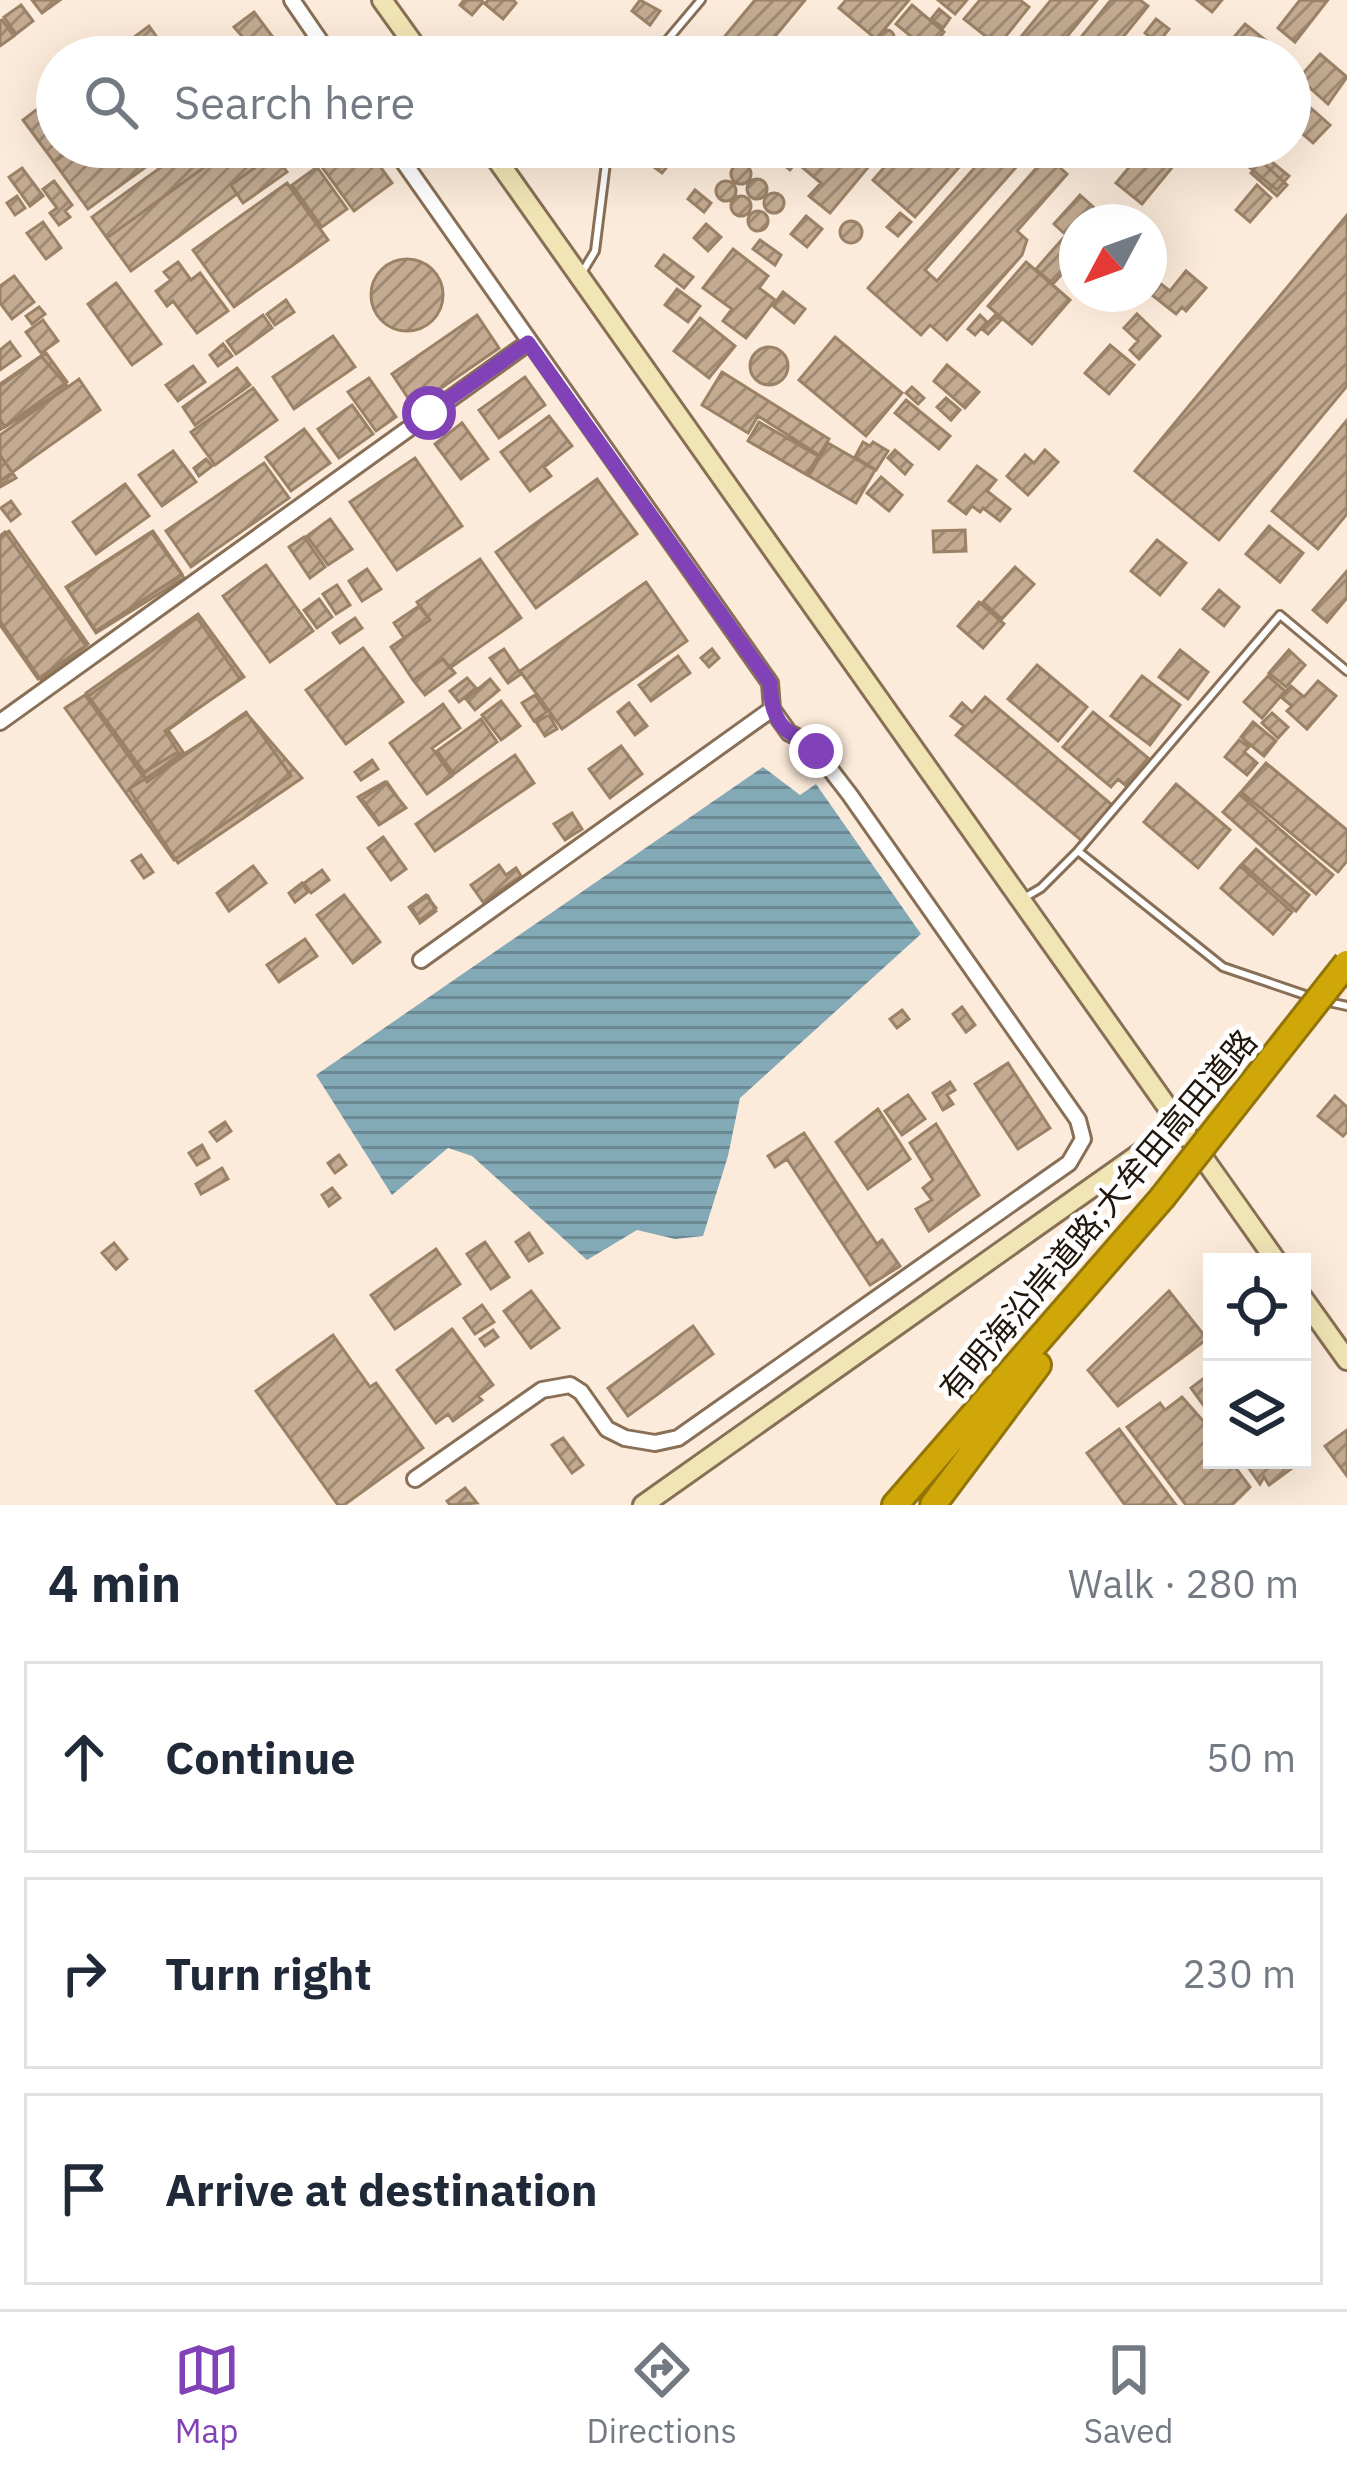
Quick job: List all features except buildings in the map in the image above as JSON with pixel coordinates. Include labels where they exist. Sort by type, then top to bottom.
[{"type":"highway","name":"有明海沿岸道路;大牟田高田道路","points":[[895,1505],[1120,1251],[1347,963]]},
{"type":"highway","points":[[933,1505],[1120,1251]]},
{"type":"highway","points":[[877,1505],[1016,1369]]},
{"type":"street","points":[[292,0],[317,36]]},
{"type":"street","points":[[382,0],[408,36]]},
{"type":"street","points":[[407,168],[770,683],[772,710],[790,733],[810,743],[1078,1120],[1083,1139],[1069,1163],[677,1438],[655,1443],[616,1435],[580,1392],[559,1384],[542,1390],[415,1479]]},
{"type":"street","points":[[503,168],[1271,1253]]},
{"type":"street","points":[[0,722],[528,343]]},
{"type":"street","points":[[421,960],[772,710]]},
{"type":"street","points":[[643,1505],[1180,1125]]},
{"type":"street","points":[[1311,1310],[1347,1360]]},
{"type":"lane","points":[[670,36],[700,0]]},
{"type":"lane","points":[[579,277],[595,251],[605,168]]},
{"type":"lane","points":[[1019,902],[1041,888],[1078,851],[1280,615],[1347,671]]},
{"type":"lane","points":[[1078,851],[1223,967],[1347,1006]]},
{"type":"water","points":[[763,767],[800,795],[816,784],[921,934],[740,1098],[703,1236],[675,1239],[637,1230],[587,1260],[472,1156],[448,1148],[392,1195],[316,1075]]},
{"type":"route","points":[[429,413],[528,343],[770,683],[772,710],[790,733],[816,751]]}]
